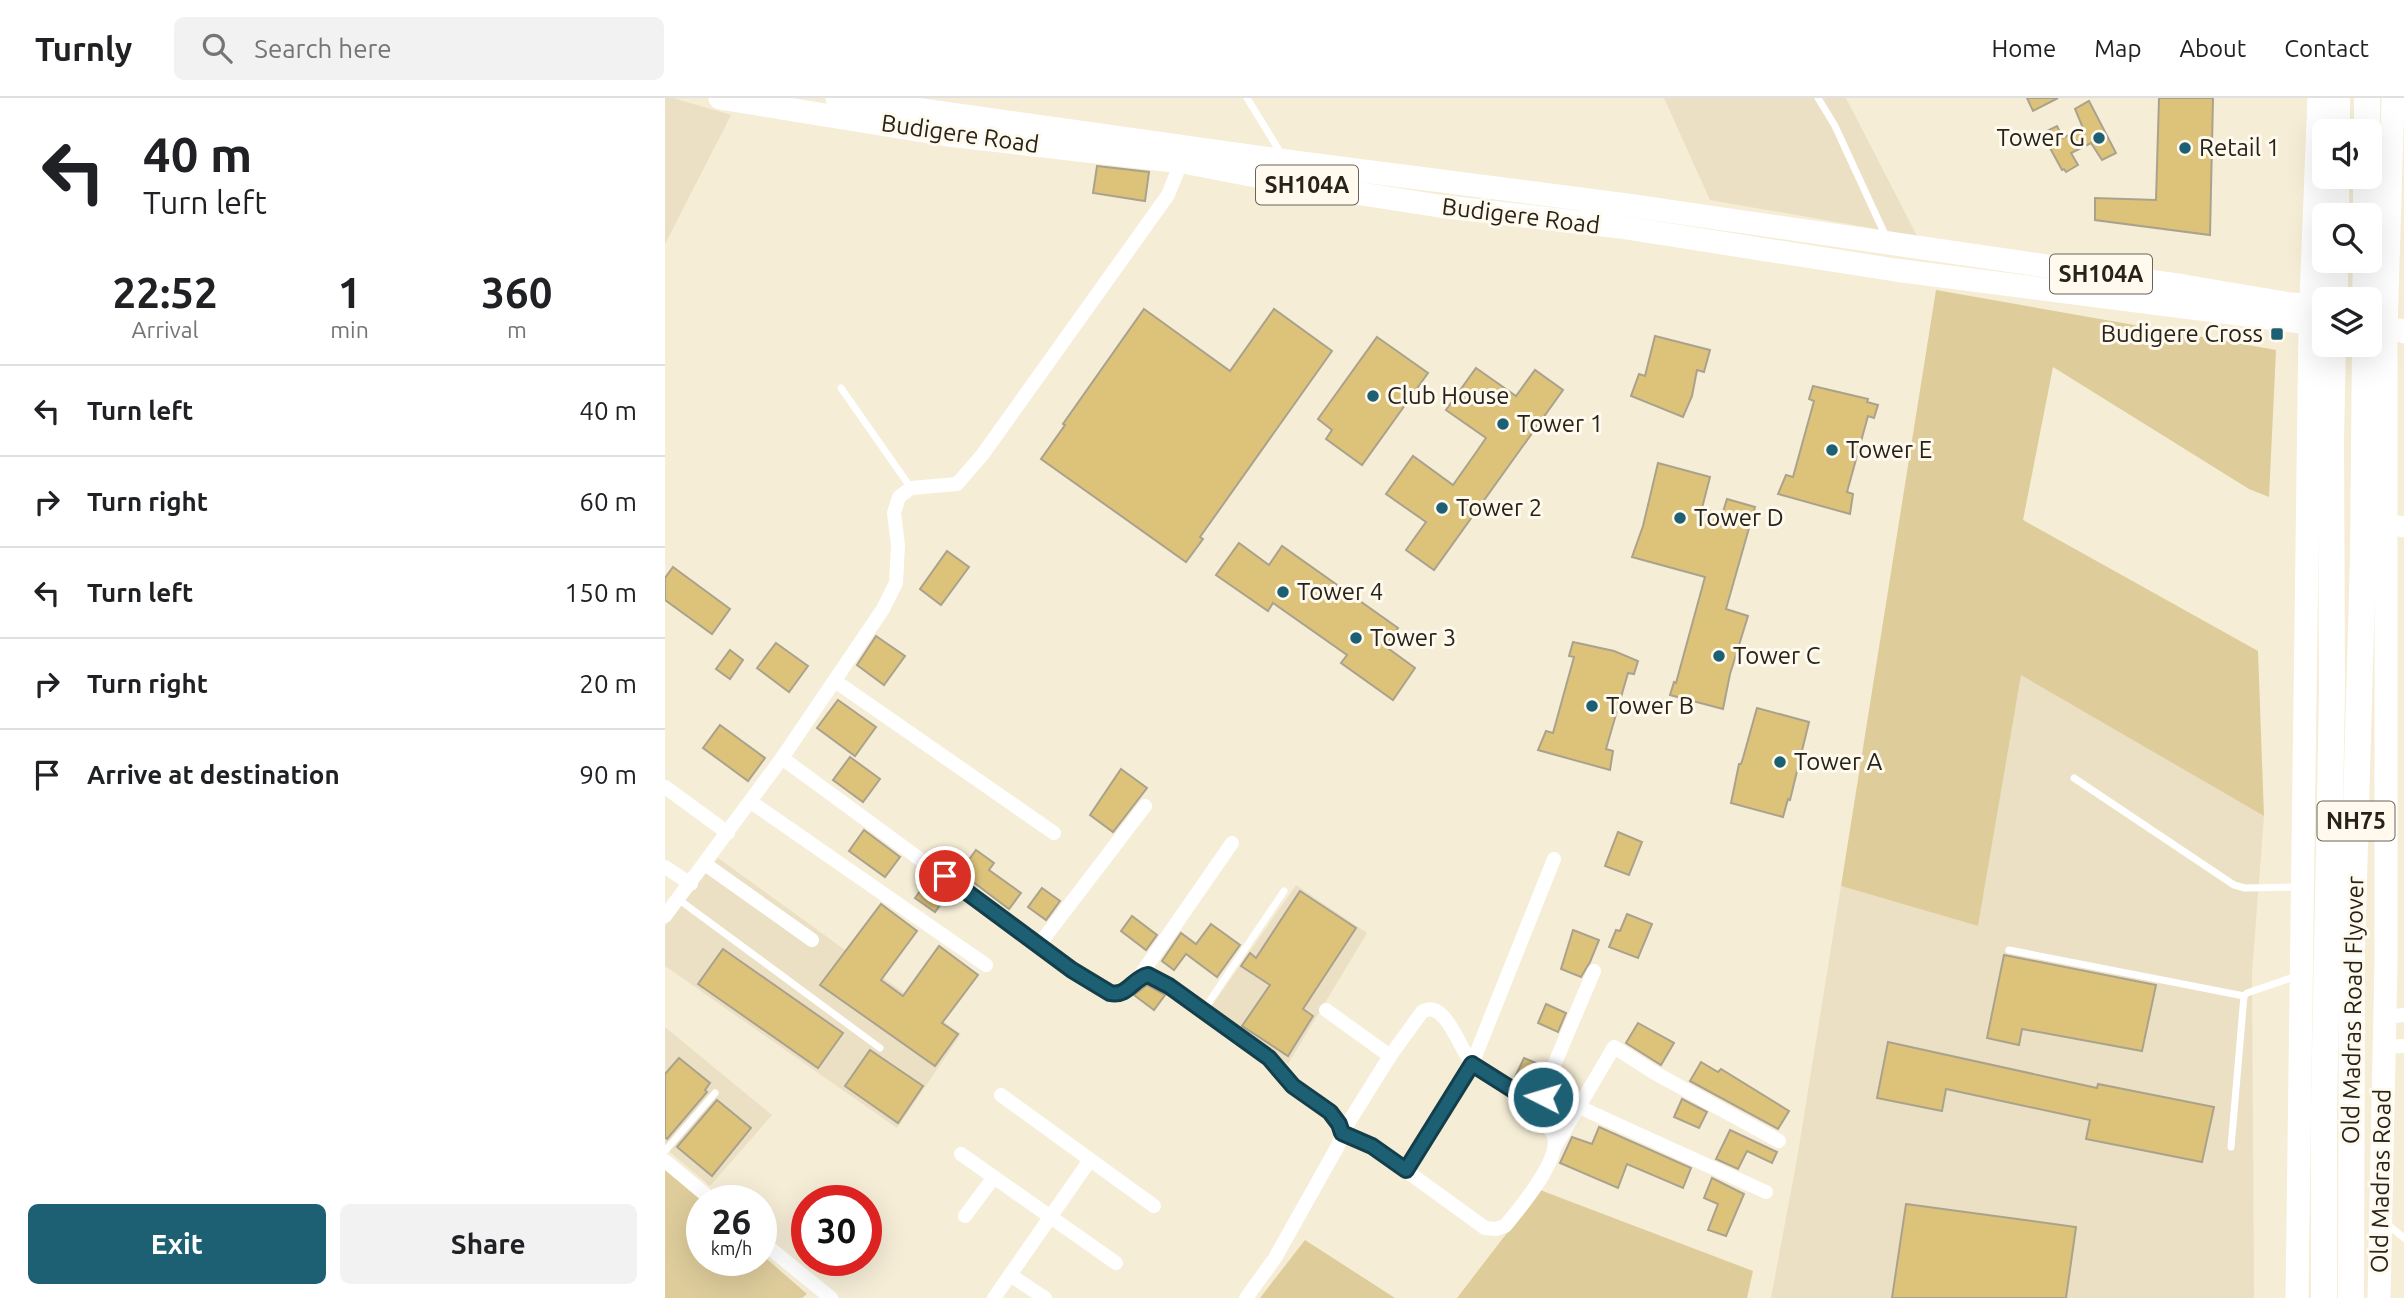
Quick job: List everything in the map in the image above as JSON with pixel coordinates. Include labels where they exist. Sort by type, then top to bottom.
[{"type":"highway","points":[[2337,98],[2337,119]]},
{"type":"highway","points":[[2367,98],[2367,119]]},
{"type":"highway","name":"Old Madras Road Flyover","points":[[2324,1298],[2324,1109],[2332,692],[2333,357]]},
{"type":"highway","name":"Old Madras Road Flyover","points":[[2351,1298],[2352,950],[2363,558],[2378,357]]},
{"type":"main road","name":"Budigere Road","points":[[720,98],[948,135],[1286,161],[1627,205],[2312,311]]},
{"type":"main road","name":"Budigere Road","points":[[837,98],[1184,154],[1299,184],[1439,206],[1620,228],[1895,270],[2312,311]]},
{"type":"main road","points":[[2319,98],[2321,287]]},
{"type":"main road","name":"Old Madras Road","points":[[2382,304],[2393,98]]},
{"type":"main road","name":"Old Madras Road","points":[[2379,1298],[2381,1219],[2394,1047],[2390,857],[2395,525],[2382,337]]},
{"type":"main road","points":[[2297,1298],[2303,887],[2320,357]]},
{"type":"street","points":[[665,916],[751,802],[883,609],[896,583],[898,545],[894,513],[899,497],[911,488],[957,484],[983,454],[1168,195],[1184,154]]},
{"type":"street","points":[[835,681],[1054,834]]},
{"type":"street","points":[[782,758],[1038,946],[1110,993],[1121,993],[1143,976],[1152,976],[1269,1058],[1293,1086],[1330,1112],[1342,1133],[1372,1146],[1485,1228],[1505,1226],[1551,1161],[1554,1136],[1540,1119],[1540,1107],[1546,1084],[1594,971]]},
{"type":"street","points":[[665,787],[728,833]]},
{"type":"street","points":[[751,802],[986,965]]},
{"type":"street","points":[[1038,946],[1145,806]]},
{"type":"street","points":[[1134,984],[1232,843]]},
{"type":"street","points":[[1406,1170],[1472,1064],[1555,859]]},
{"type":"street","points":[[705,864],[812,940]]},
{"type":"street","points":[[665,867],[691,884]]},
{"type":"street","points":[[1246,1298],[1275,1258],[1339,1144],[1342,1133],[1390,1056],[1422,1012],[1428,1008],[1433,1009],[1450,1024],[1472,1064],[1540,1107]]},
{"type":"street","points":[[1326,1010],[1390,1056]]},
{"type":"street","points":[[1554,1148],[1614,1047],[1655,1073],[1779,1141]]},
{"type":"street","points":[[1001,1095],[1154,1206]]},
{"type":"street","points":[[1579,1107],[1766,1192]]},
{"type":"street","points":[[961,1154],[1117,1263]]},
{"type":"street","points":[[994,1298],[1090,1160]]},
{"type":"street","points":[[665,1161],[694,1185]]},
{"type":"street","points":[[965,1216],[994,1177]]},
{"type":"street","points":[[777,1254],[831,1298]]},
{"type":"street","points":[[1010,1275],[1045,1298]]},
{"type":"lane","points":[[1247,98],[1286,161]]},
{"type":"lane","points":[[1818,98],[1835,126],[1889,244]]},
{"type":"lane","points":[[841,388],[911,488]]},
{"type":"lane","points":[[2074,778],[2234,886],[2303,887]]},
{"type":"lane","points":[[1203,1011],[1284,891]]},
{"type":"lane","points":[[678,899],[880,1048]]},
{"type":"lane","points":[[2010,950],[2244,996]]},
{"type":"lane","points":[[2231,1147],[2244,996],[2301,975]]},
{"type":"lane","points":[[665,1151],[715,1093]]},
{"type":"lane","points":[[2381,1219],[2404,1238]]},
{"type":"shaded area","points":[[665,98],[731,115],[665,244]]},
{"type":"shaded area","points":[[1664,98],[1846,98],[1917,236],[1710,200]]},
{"type":"shaded area","points":[[1936,290],[2276,350],[2269,497],[2249,489],[2053,367],[2023,520],[2258,651],[2264,816],[2021,675],[1978,926],[1841,886]]},
{"type":"shaded area","points":[[2021,674],[2264,816],[2252,973],[2254,1298],[1771,1298],[1797,1159],[1841,886],[1978,926]]},
{"type":"shaded area","points":[[718,858],[961,1034],[897,1128],[665,966],[665,926]]},
{"type":"shaded area","points":[[1296,885],[1367,933],[1288,1064],[1211,1007]]},
{"type":"shaded area","points":[[665,1027],[772,1115],[711,1185],[665,1148]]},
{"type":"shaded area","points":[[665,1169],[686,1187],[686,1276],[777,1276],[777,1268],[807,1294],[802,1298],[665,1298]]},
{"type":"shaded area","points":[[1540,1190],[1753,1271],[1747,1298],[1457,1298]]},
{"type":"shaded area","points":[[1305,1240],[1395,1298],[1260,1298]]},
{"type":"building","points":[[2027,98],[2058,98],[2033,111]]},
{"type":"building","name":"Retail 1","points":[[2159,98],[2213,98],[2210,235],[2095,220],[2095,198],[2156,200]]},
{"type":"building","name":"Tower G","points":[[2089,101],[2116,153],[2102,160],[2091,143],[2071,153],[2078,165],[2066,172],[2062,170],[2044,137],[2047,136],[2045,132],[2057,126],[2063,138],[2083,128],[2075,109]]},
{"type":"building","points":[[1097,166],[1149,172],[1145,201],[1093,193]]},
{"type":"building","points":[[1144,309],[1230,371],[1274,309],[1332,351],[1200,537],[1203,539],[1186,562],[1041,459]]},
{"type":"building","points":[[1655,336],[1710,350],[1704,372],[1697,370],[1692,396],[1683,417],[1631,396],[1639,374],[1645,376]]},
{"type":"building","name":"Club House","points":[[1377,337],[1428,373],[1362,465],[1326,439],[1332,430],[1318,419]]},
{"type":"building","points":[[1476,368],[1516,396],[1535,370],[1563,390],[1434,570],[1406,550],[1426,522],[1386,494],[1413,456],[1453,485],[1486,438],[1446,410]]},
{"type":"building","name":"Tower E","points":[[1813,386],[1868,399],[1867,402],[1878,405],[1874,418],[1868,416],[1847,492],[1853,494],[1850,514],[1778,494],[1786,475],[1793,477],[1814,401],[1809,399]]},
{"type":"building","points":[[1658,463],[1710,477],[1702,508],[1722,515],[1727,499],[1755,507],[1726,609],[1748,616],[1730,674],[1723,709],[1670,695],[1674,682],[1676,683],[1705,577],[1632,557],[1643,526]]},
{"type":"building","points":[[1239,543],[1269,565],[1282,546],[1398,628],[1385,646],[1415,668],[1393,700],[1341,663],[1347,655],[1273,603],[1268,611],[1216,575]]},
{"type":"building","points":[[947,551],[969,567],[941,605],[920,589]]},
{"type":"building","points":[[673,567],[730,609],[712,634],[665,600],[665,578]]},
{"type":"building","points":[[876,636],[905,656],[884,685],[857,665]]},
{"type":"building","name":"Tower B","points":[[1573,642],[1614,651],[1638,661],[1634,674],[1628,673],[1606,749],[1613,751],[1610,770],[1538,750],[1546,731],[1553,733],[1574,657],[1569,656]]},
{"type":"building","points":[[776,643],[808,666],[789,692],[757,668]]},
{"type":"building","points":[[730,650],[743,660],[730,679],[716,669]]},
{"type":"building","points":[[838,700],[876,727],[855,756],[817,728]]},
{"type":"building","name":"Tower A","points":[[1757,708],[1809,722],[1790,800],[1788,799],[1783,817],[1731,803],[1739,764]]},
{"type":"building","points":[[720,725],[765,758],[748,781],[703,748]]},
{"type":"building","points":[[850,757],[880,779],[863,802],[833,780]]},
{"type":"building","points":[[1121,769],[1147,788],[1113,832],[1090,815]]},
{"type":"building","points":[[864,830],[900,857],[885,877],[849,851]]},
{"type":"building","points":[[1618,832],[1642,842],[1629,875],[1605,866]]},
{"type":"building","points":[[976,850],[994,863],[989,870],[1021,893],[1009,909],[960,872]]},
{"type":"building","points":[[930,878],[949,893],[935,912],[915,898]]},
{"type":"building","points":[[1042,888],[1060,901],[1046,920],[1028,907]]},
{"type":"building","points":[[1300,891],[1356,928],[1303,1009],[1313,1016],[1288,1056],[1242,1026],[1270,985],[1241,966],[1250,953],[1256,958]]},
{"type":"building","points":[[881,904],[917,931],[881,980],[903,996],[939,946],[978,975],[942,1023],[958,1034],[935,1066],[820,985]]},
{"type":"building","points":[[1627,914],[1652,924],[1638,958],[1609,947]]},
{"type":"building","points":[[1132,916],[1157,935],[1146,950],[1121,931]]},
{"type":"building","points":[[1211,924],[1240,945],[1217,977],[1186,954],[1174,970],[1162,961],[1181,933],[1196,944]]},
{"type":"building","points":[[1573,930],[1599,940],[1581,977],[1561,969]]},
{"type":"building","points":[[723,949],[843,1033],[818,1068],[698,984]]},
{"type":"building","points":[[2004,955],[2156,985],[2142,1051],[2022,1029],[2019,1045],[1987,1038]]},
{"type":"building","points":[[1147,985],[1165,995],[1154,1010],[1134,995]]},
{"type":"building","points":[[1546,1004],[1566,1013],[1558,1032],[1538,1023]]},
{"type":"building","points":[[1638,1023],[1674,1043],[1661,1065],[1626,1043]]},
{"type":"building","points":[[1888,1042],[2097,1088],[2098,1084],[2214,1107],[2202,1162],[2086,1139],[2090,1120],[1946,1089],[1942,1111],[1877,1098]]},
{"type":"building","points":[[870,1050],[923,1086],[898,1123],[845,1086]]},
{"type":"building","points":[[679,1058],[710,1083],[705,1090],[707,1092],[667,1139],[665,1074]]},
{"type":"building","points":[[1524,1058],[1543,1066],[1536,1086],[1515,1077]]},
{"type":"building","points":[[1701,1062],[1718,1072],[1721,1069],[1789,1111],[1778,1129],[1690,1081]]},
{"type":"building","points":[[1682,1099],[1707,1112],[1699,1128],[1674,1117]]},
{"type":"building","points":[[717,1100],[751,1128],[712,1176],[677,1147]]},
{"type":"building","points":[[1599,1127],[1691,1168],[1683,1188],[1627,1164],[1618,1188],[1560,1163],[1572,1137],[1592,1144]]},
{"type":"building","points":[[1730,1130],[1777,1152],[1772,1163],[1747,1151],[1738,1169],[1716,1159]]},
{"type":"building","points":[[1712,1178],[1744,1194],[1726,1236],[1708,1230],[1718,1204],[1704,1198]]},
{"type":"building","points":[[1906,1204],[2076,1227],[2066,1298],[1892,1298]]},
{"type":"place","name":"Tower G","points":[[2099,138]]},
{"type":"place","name":"Retail 1","points":[[2185,148]]},
{"type":"place","name":"Budigere Cross","points":[[2277,334]]},
{"type":"place","name":"Club House","points":[[1373,396]]},
{"type":"place","name":"Tower 1","points":[[1503,424]]},
{"type":"place","name":"Tower E","points":[[1832,450]]},
{"type":"place","name":"Tower 2","points":[[1442,508]]},
{"type":"place","name":"Tower D","points":[[1680,518]]},
{"type":"place","name":"Tower 4","points":[[1283,592]]},
{"type":"place","name":"Tower 3","points":[[1356,638]]},
{"type":"place","name":"Tower C","points":[[1719,656]]},
{"type":"place","name":"Tower B","points":[[1592,706]]},
{"type":"place","name":"Tower A","points":[[1780,762]]},
{"type":"route","points":[[945,876],[1007,924],[1092,984],[1110,993],[1116,995],[1128,990],[1140,978],[1148,975],[1169,986],[1269,1058],[1293,1086],[1330,1112],[1342,1133],[1372,1146],[1406,1170],[1472,1064],[1540,1107],[1543,1097]]}]
